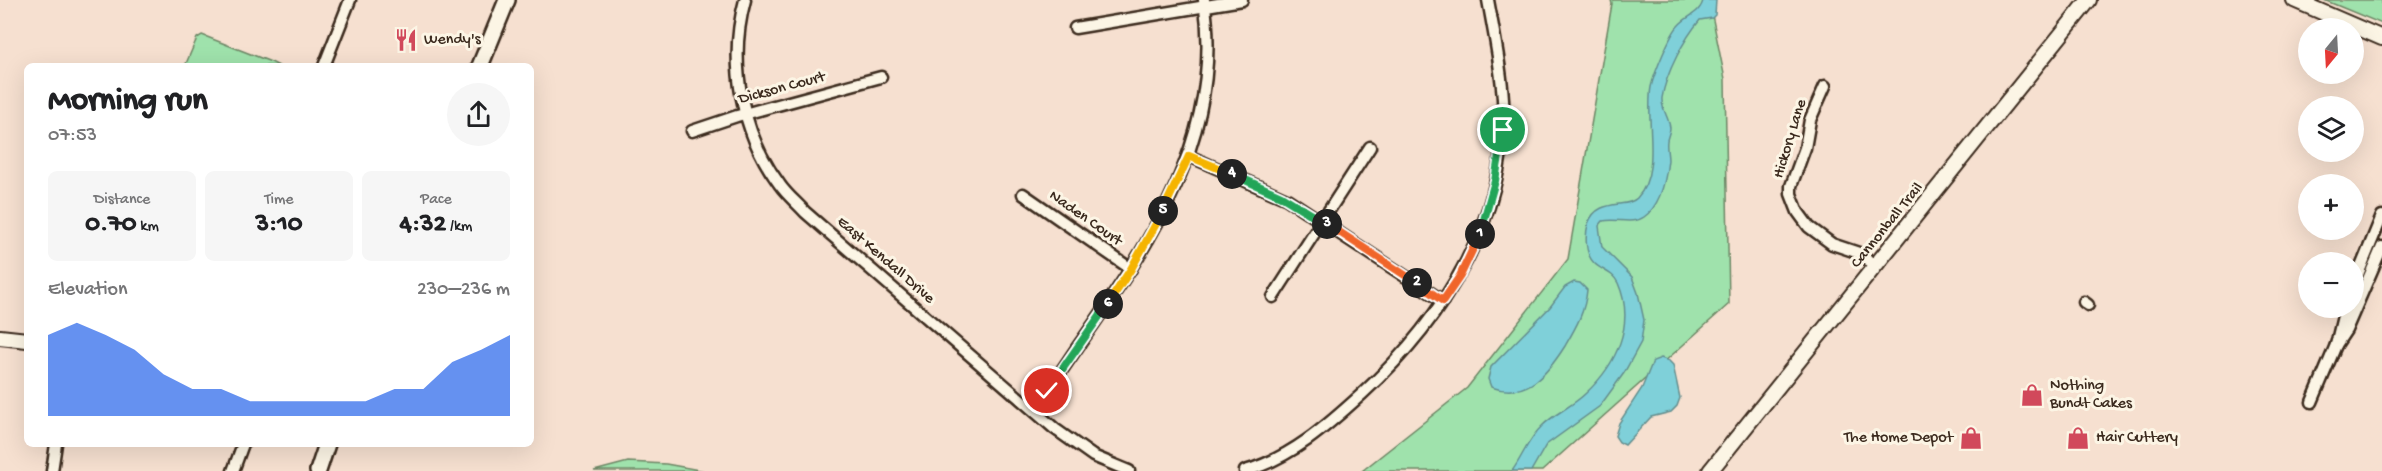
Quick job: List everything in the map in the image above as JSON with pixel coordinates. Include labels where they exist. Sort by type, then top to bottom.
[{"type":"highway","points":[[481,63],[507,0]]},
{"type":"highway","points":[[318,471],[326,447]]},
{"type":"main road","name":"Cannonball Trail","points":[[1710,471],[2089,0]]},
{"type":"main road","points":[[2294,0],[2382,38]]},
{"type":"main road","points":[[0,337],[24,340]]},
{"type":"street","points":[[325,63],[350,0]]},
{"type":"street","name":"East Kendall Drive","points":[[745,0],[737,46],[738,78],[755,142],[774,176],[805,212],[1076,445],[1093,456],[1129,471]]},
{"type":"street","points":[[1075,28],[1205,3],[1242,0]]},
{"type":"street","points":[[1245,471],[1273,460],[1301,444],[1345,410],[1398,359],[1460,276],[1489,207],[1500,157],[1503,99],[1488,0]]},
{"type":"street","points":[[1035,409],[1131,269],[1174,191],[1189,156],[1204,93],[1208,58],[1209,29],[1205,3]]},
{"type":"street","name":"Dickson Court","points":[[692,131],[881,77]]},
{"type":"street","name":"Hickory Lane","points":[[1825,86],[1810,120],[1805,148],[1791,186],[1791,194],[1798,212],[1809,228],[1832,244],[1862,254],[1875,267]]},
{"type":"street","points":[[1273,297],[1371,147]]},
{"type":"street","points":[[1189,156],[1274,193],[1323,221],[1443,301]]},
{"type":"street","name":"Naden Court","points":[[1023,194],[1131,269]]},
{"type":"street","points":[[2364,260],[2382,216]]},
{"type":"street","points":[[2336,345],[2346,330],[2382,247]]},
{"type":"street","points":[[2312,402],[2336,345],[2343,318]]},
{"type":"street","points":[[52,471],[56,447]]},
{"type":"street","points":[[233,471],[242,447]]},
{"type":"green space","points":[[1611,0],[1709,0],[1725,79],[1729,304],[1542,471],[1362,471],[1467,388],[1568,259]]},
{"type":"green space","points":[[2324,0],[2382,0],[2382,24]]},
{"type":"green space","points":[[202,35],[273,63],[186,63],[197,38]]},
{"type":"green space","points":[[628,462],[666,464],[705,471],[594,471]]},
{"type":"water","points":[[1703,0],[1716,0],[1715,15],[1712,18],[1700,20],[1694,28],[1676,57],[1664,88],[1662,102],[1670,128],[1667,143],[1667,167],[1659,199],[1650,212],[1640,219],[1603,221],[1599,226],[1602,247],[1632,277],[1638,293],[1644,320],[1641,342],[1624,373],[1600,406],[1546,445],[1531,471],[1512,471],[1537,431],[1547,421],[1581,398],[1597,382],[1614,357],[1620,343],[1625,314],[1623,298],[1616,279],[1594,263],[1589,255],[1586,239],[1588,224],[1598,210],[1632,201],[1645,187],[1651,160],[1651,87],[1675,30],[1697,11]]},
{"type":"water","points":[[1574,282],[1580,283],[1587,290],[1584,305],[1573,332],[1551,366],[1535,382],[1526,387],[1504,390],[1491,387],[1488,379],[1491,367],[1550,307],[1565,287]]},
{"type":"water","points":[[1661,358],[1673,365],[1680,398],[1677,406],[1671,412],[1651,417],[1625,445],[1615,436],[1619,423],[1642,388],[1653,361]]},
{"type":"place","name":"Wendy's","points":[[406,40]]},
{"type":"place","name":"Nothing Bundt Cakes","points":[[2032,395]]},
{"type":"place","name":"The Home Depot","points":[[1971,438]]},
{"type":"place","name":"Hair Cuttery","points":[[2078,438]]},
{"type":"route","points":[[1047,391],[1131,269],[1174,191],[1189,156],[1281,196],[1443,301],[1460,276],[1481,230],[1497,173],[1503,130]]}]
